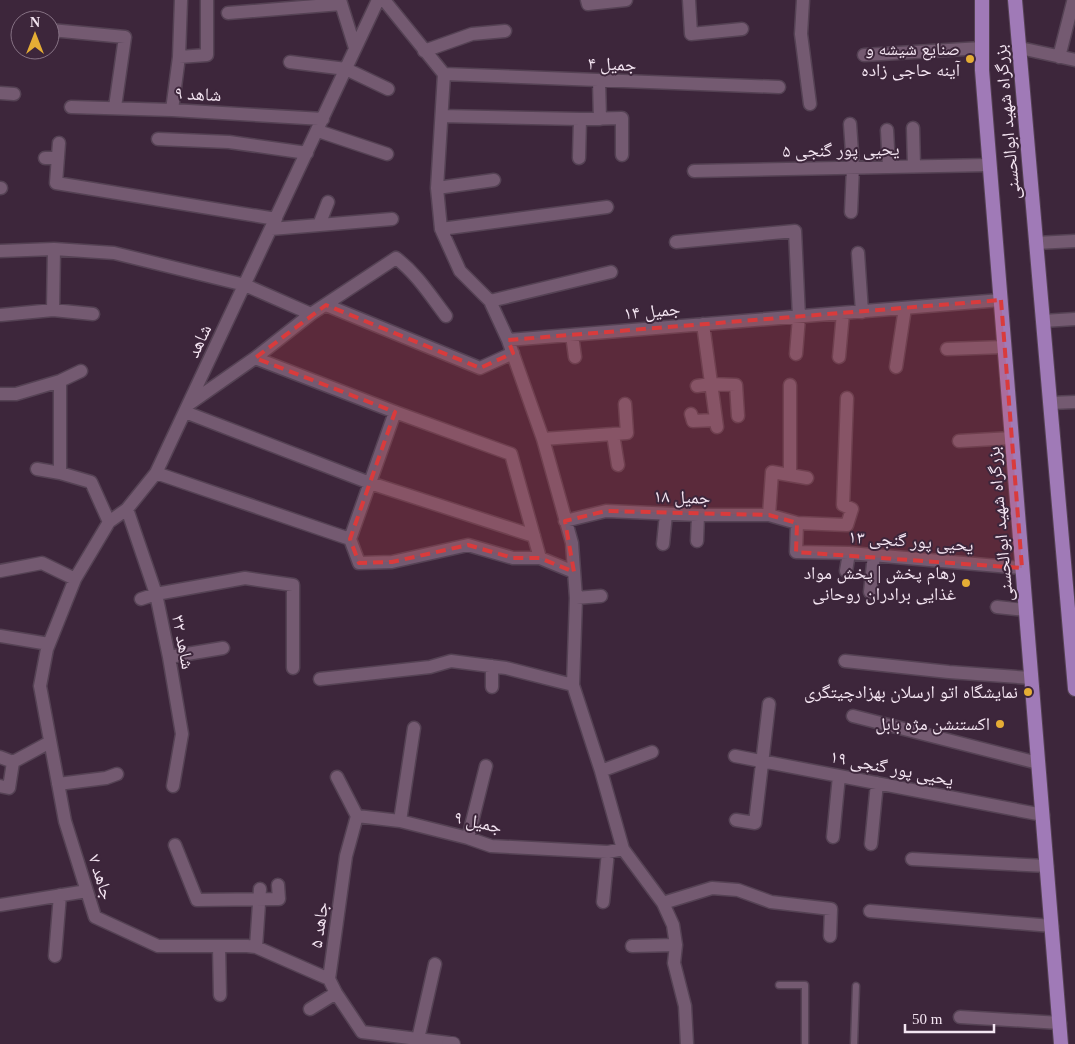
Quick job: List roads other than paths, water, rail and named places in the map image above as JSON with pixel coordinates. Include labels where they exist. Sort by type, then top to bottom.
[{"type":"main road","name":"بزرگراه شهید ابوالحسنی","points":[[982,0],[982,70],[1061,1044]]},
{"type":"main road","name":"بزرگراه شهید ابوالحسنی","points":[[1015,0],[1074,657],[1075,688]]},
{"type":"street","points":[[172,110],[179,57],[181,0]]},
{"type":"street","points":[[179,57],[208,55],[207,0]]},
{"type":"street","name":"شاهد","points":[[40,686],[47,649],[75,579],[109,522],[127,509],[156,473],[378,0]]},
{"type":"street","points":[[384,0],[444,74],[437,188],[441,229],[460,271],[490,301],[513,353],[543,439],[572,544],[576,598],[573,685],[601,771],[623,850],[664,903],[674,925],[676,945],[674,963],[684,1006],[687,1044]]},
{"type":"street","points":[[588,2],[626,0]]},
{"type":"street","points":[[689,0],[691,34],[742,29]]},
{"type":"street","points":[[803,0],[801,34],[810,104]]},
{"type":"street","points":[[228,13],[270,5],[340,2],[355,48]]},
{"type":"street","points":[[1059,57],[1073,2],[1075,2]]},
{"type":"street","points":[[60,31],[125,37],[114,107]]},
{"type":"street","points":[[424,51],[472,34],[504,31]]},
{"type":"street","points":[[864,55],[982,48]]},
{"type":"street","points":[[1020,48],[1075,60]]},
{"type":"street","points":[[290,62],[346,69],[388,89]]},
{"type":"street","name":"جمیل ۴","points":[[444,74],[779,87]]},
{"type":"street","points":[[598,81],[600,119]]},
{"type":"street","points":[[0,93],[14,94]]},
{"type":"street","name":"شاهد ۹","points":[[71,107],[172,110],[320,125],[387,154]]},
{"type":"street","points":[[442,116],[622,118],[622,155]]},
{"type":"street","points":[[579,158],[580,119]]},
{"type":"street","points":[[850,124],[851,212]]},
{"type":"street","points":[[913,128],[914,166]]},
{"type":"street","points":[[888,130],[889,167]]},
{"type":"street","points":[[158,139],[229,142],[307,152]]},
{"type":"street","points":[[59,142],[56,183],[274,224],[319,225],[392,219]]},
{"type":"street","points":[[45,158],[58,158]]},
{"type":"street","name":"یحیی پور گنجی ۵","points":[[694,171],[990,164]]},
{"type":"street","points":[[437,188],[494,180]]},
{"type":"street","points":[[319,225],[328,202]]},
{"type":"street","points":[[441,229],[607,207]]},
{"type":"street","points":[[676,242],[795,231],[799,317],[796,354]]},
{"type":"street","points":[[1036,243],[1075,241]]},
{"type":"street","points":[[53,310],[54,250]]},
{"type":"street","points":[[0,251],[54,250],[114,253],[245,285],[310,314]]},
{"type":"street","points":[[858,253],[862,312]]},
{"type":"street","points":[[187,408],[255,358],[310,314],[396,258],[421,282],[446,316]]},
{"type":"street","points":[[490,301],[611,272]]},
{"type":"street","name":"جمیل ۱۴","points":[[508,340],[1000,300]]},
{"type":"street","points":[[326,305],[480,368],[513,353]]},
{"type":"street","points":[[896,367],[905,308]]},
{"type":"street","points":[[1,315],[53,310],[93,314]]},
{"type":"street","points":[[839,357],[843,313]]},
{"type":"street","points":[[1043,321],[1075,319]]},
{"type":"street","points":[[691,414],[693,421],[717,423],[703,324]]},
{"type":"street","points":[[572,335],[575,357]]},
{"type":"street","points":[[947,349],[1004,347]]},
{"type":"street","points":[[255,358],[395,412],[512,454],[540,558]]},
{"type":"street","points":[[0,394],[16,394],[60,381],[82,372]]},
{"type":"street","points":[[60,381],[60,473]]},
{"type":"street","points":[[697,386],[711,384],[736,385],[738,416]]},
{"type":"street","points":[[790,385],[790,475]]},
{"type":"street","name":"جمیل ۱۸","points":[[565,520],[606,511],[698,515],[769,515],[797,523],[847,525],[852,509],[843,505],[847,398]]},
{"type":"street","points":[[1050,403],[1075,402]]},
{"type":"street","points":[[543,439],[627,433],[625,404]]},
{"type":"street","points":[[187,408],[370,483],[534,536]]},
{"type":"street","points":[[395,412],[350,539],[358,562],[392,562],[468,546],[513,558],[540,558],[574,572]]},
{"type":"street","points":[[613,434],[618,465]]},
{"type":"street","points":[[959,440],[1012,438]]},
{"type":"street","points":[[37,469],[91,482],[109,522]]},
{"type":"street","points":[[769,515],[772,472],[807,478]]},
{"type":"street","points":[[156,473],[350,539]]},
{"type":"street","name":"شاهد ۳۲","points":[[127,509],[156,594],[182,734],[173,786]]},
{"type":"street","points":[[663,544],[666,514]]},
{"type":"street","points":[[697,541],[698,515]]},
{"type":"street","name":"یحیی پور گنجی ۱۳","points":[[797,523],[796,552],[849,554],[1022,568]]},
{"type":"street","points":[[846,570],[849,554]]},
{"type":"street","points":[[870,592],[874,556]]},
{"type":"street","points":[[0,571],[42,563],[75,579]]},
{"type":"street","points":[[141,599],[156,594],[245,578],[294,585],[294,668]]},
{"type":"street","points":[[576,598],[601,596]]},
{"type":"street","points":[[997,607],[1026,610]]},
{"type":"street","points":[[0,636],[50,644]]},
{"type":"street","points":[[169,657],[223,648]]},
{"type":"street","points":[[320,679],[430,667],[451,661],[506,668],[573,685]]},
{"type":"street","points":[[845,661],[1031,678]]},
{"type":"street","points":[[492,666],[492,688]]},
{"type":"street","name":"جاهد ۷","points":[[40,686],[65,821],[95,917],[158,946],[256,947],[329,978]]},
{"type":"street","points":[[736,820],[755,823],[769,704]]},
{"type":"street","points":[[853,716],[1038,763]]},
{"type":"street","points":[[400,821],[414,728]]},
{"type":"street","points":[[0,758],[13,762],[50,742]]},
{"type":"street","points":[[601,771],[652,752]]},
{"type":"street","name":"یحیی پور گنجی ۱۹","points":[[735,756],[1043,815]]},
{"type":"street","points":[[0,786],[9,788],[13,762]]},
{"type":"street","points":[[468,838],[486,766]]},
{"type":"street","points":[[58,784],[106,778],[117,774]]},
{"type":"street","points":[[832,837],[839,776]]},
{"type":"street","points":[[337,777],[357,816]]},
{"type":"street","points":[[871,844],[877,783]]},
{"type":"street","name":"جمیل ۹","points":[[357,816],[400,821],[468,838],[491,846],[608,852],[623,850]]},
{"type":"street","name":"جاهد ۵","points":[[329,978],[346,856],[357,816]]},
{"type":"street","points":[[175,845],[197,900],[259,894],[279,899],[278,885]]},
{"type":"street","points":[[603,902],[608,852]]},
{"type":"street","points":[[912,859],[1047,866]]},
{"type":"street","points":[[664,903],[712,888],[738,890],[771,902],[831,908],[830,936]]},
{"type":"street","points":[[0,905],[87,891]]},
{"type":"street","points":[[256,947],[259,894]]},
{"type":"street","points":[[55,956],[60,895]]},
{"type":"street","points":[[870,911],[1052,926]]},
{"type":"street","points":[[632,946],[676,945]]},
{"type":"street","points":[[219,946],[220,995]]},
{"type":"street","points":[[418,1039],[435,964]]},
{"type":"street","points":[[329,978],[362,1038],[418,1039],[451,1044]]},
{"type":"street","points":[[310,1009],[336,993]]},
{"type":"street","points":[[960,1017],[1060,1023]]},
{"type":"lane","points":[[779,985],[806,985],[805,1044]]},
{"type":"lane","points":[[854,1044],[856,986]]},
{"type":"place","name":"صنایع شیشه و آینه حاجی زاده","points":[[970,59]]},
{"type":"place","name":"رهام پخش | پخش مواد غذایی برادران روحانی","points":[[966,583]]},
{"type":"place","name":"نمایشگاه اتو ارسلان بهزادچیتگری","points":[[1028,692]]},
{"type":"place","name":"اکستنشن مژه بابل","points":[[1000,724]]}]
